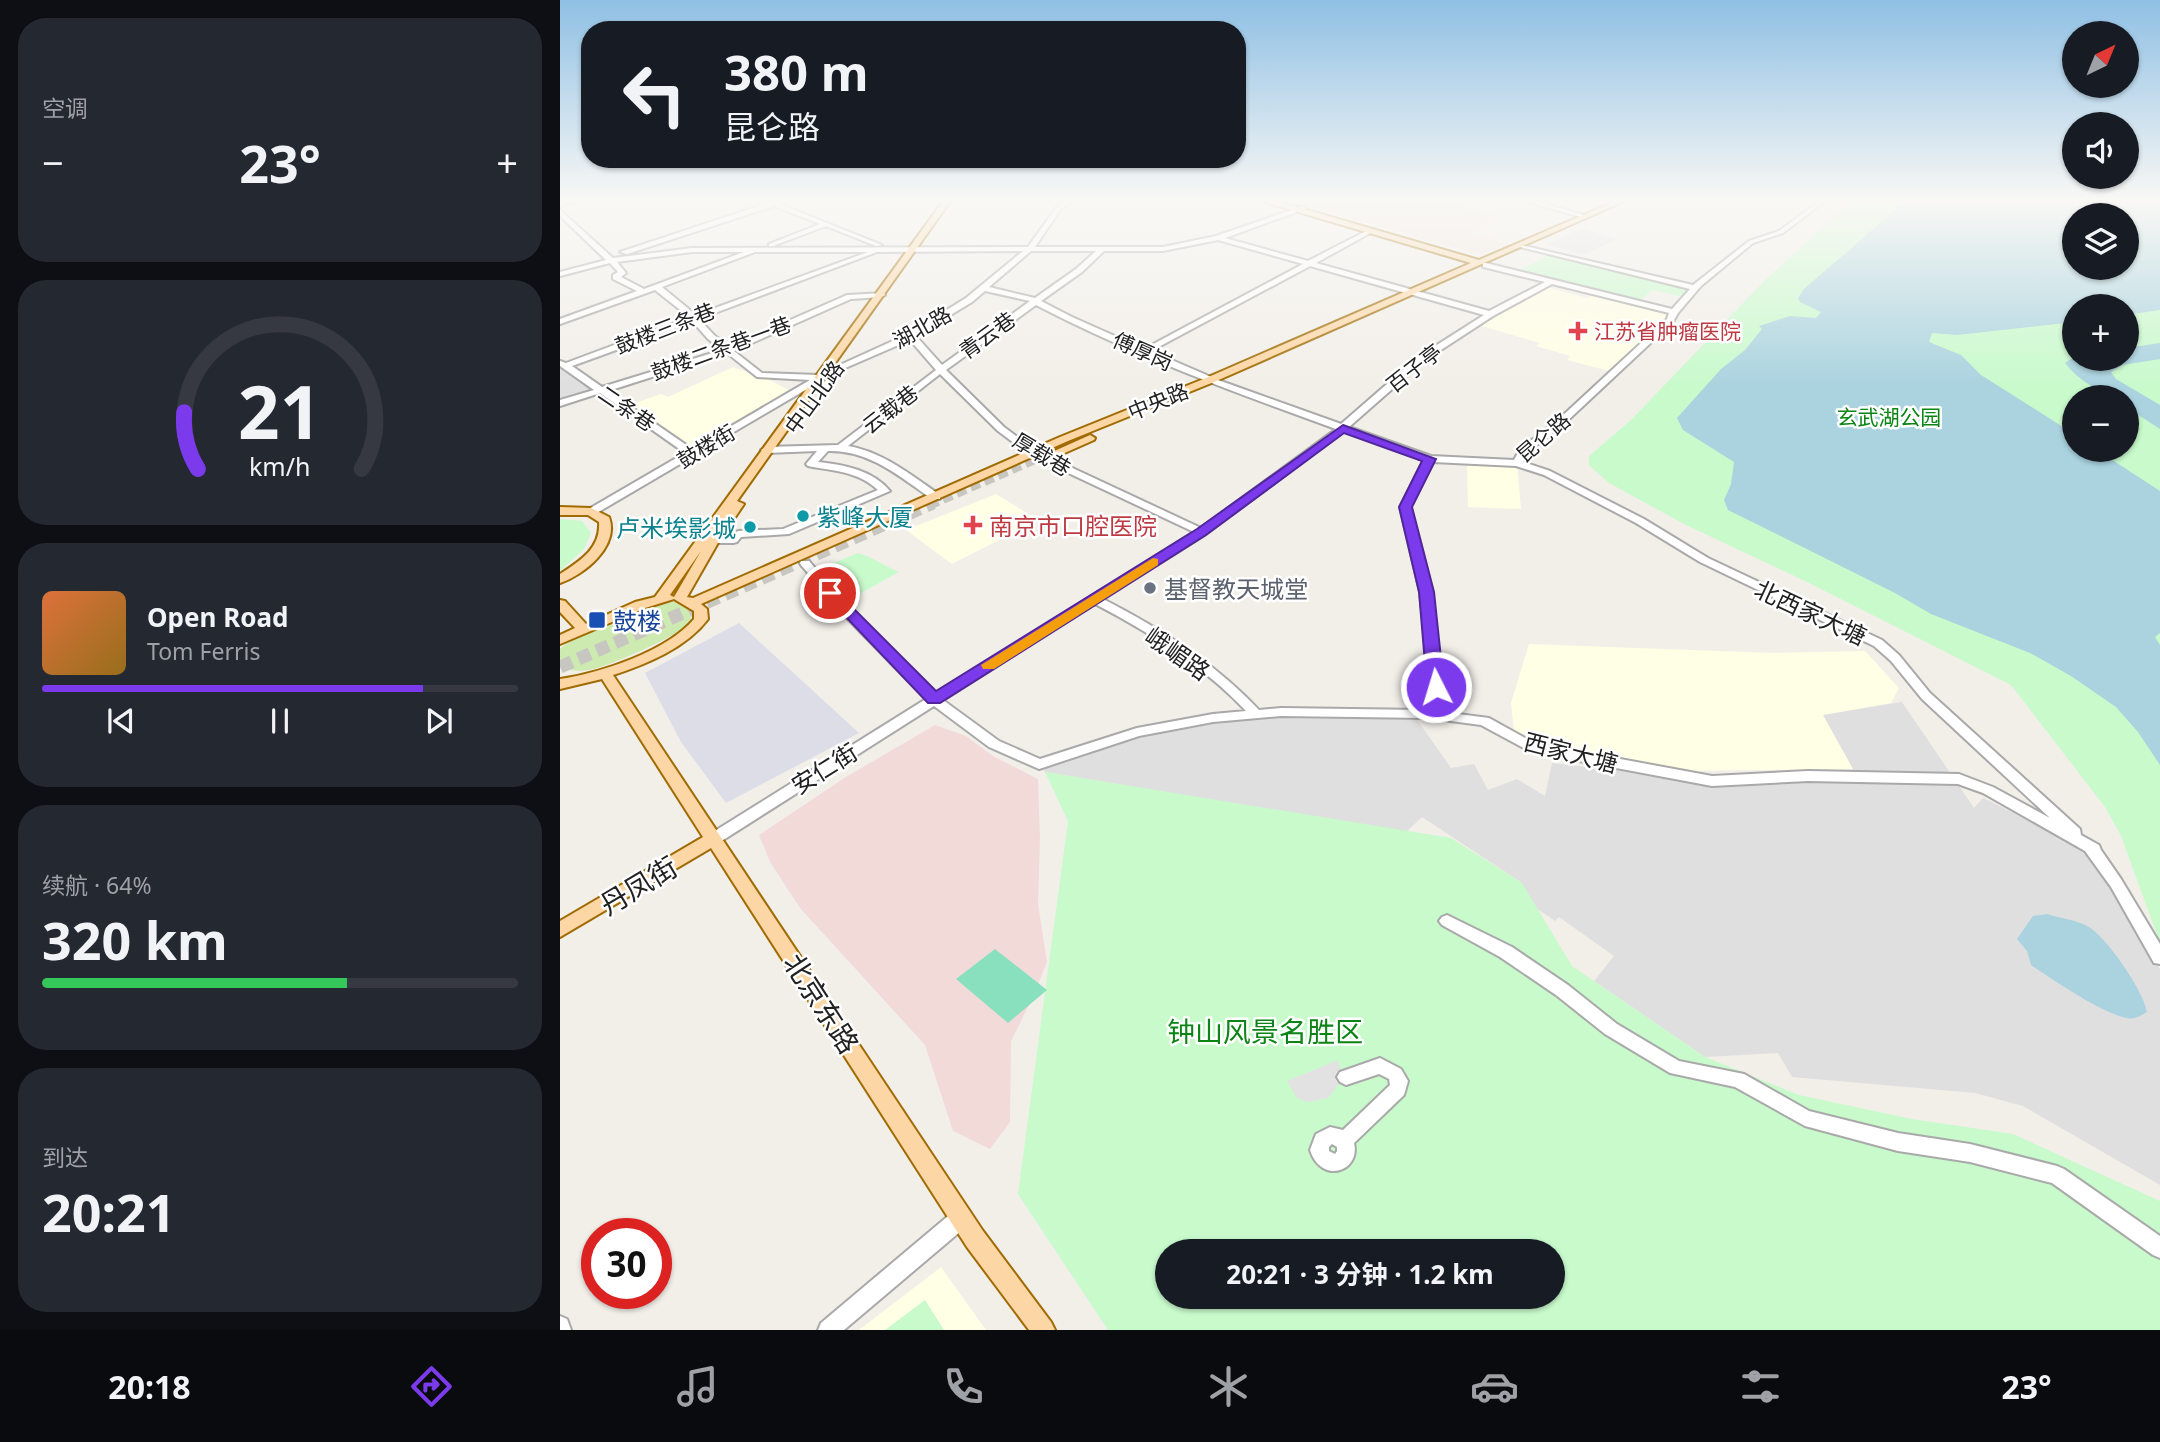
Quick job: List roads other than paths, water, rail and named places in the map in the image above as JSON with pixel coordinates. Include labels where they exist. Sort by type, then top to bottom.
[{"type":"main road","name":"中山北路","points":[[560,684],[584,681],[605,673],[682,639],[699,624],[702,615],[691,603],[713,541],[820,377],[905,262]]},
{"type":"main road","name":"中山北路","points":[[661,598],[770,450],[833,370],[906,262]]},
{"type":"main road","name":"中央路","points":[[691,603],[805,563],[1045,453],[1483,263]]},
{"type":"main road","points":[[1045,453],[1213,381]]},
{"type":"main road","name":"中央路","points":[[691,603],[936,496],[1127,420],[1213,381]]},
{"type":"main road","points":[[560,504],[603,518],[606,523],[602,543],[582,564],[560,579]]},
{"type":"main road","points":[[560,511],[584,511]]},
{"type":"main road","points":[[561,636],[661,598],[691,603]]},
{"type":"main road","points":[[560,604],[583,629]]},
{"type":"main road","name":"北京东路","points":[[605,673],[961,1218],[1043,1330]]},
{"type":"main road","name":"丹凤街","points":[[560,930],[715,838]]},
{"type":"street","points":[[560,274],[605,262]]},
{"type":"street","points":[[610,262],[622,273],[616,278],[642,291]]},
{"type":"street","points":[[560,322],[722,262]]},
{"type":"street","name":"鼓楼三条巷","points":[[563,365],[845,262]]},
{"type":"street","name":"湖北路","points":[[820,377],[911,335],[983,288],[1014,262]]},
{"type":"street","name":"青云巷","points":[[940,369],[1034,301],[1053,292],[1090,262]]},
{"type":"street","points":[[1298,262],[1420,291],[1490,314]]},
{"type":"street","points":[[1146,351],[1309,262]]},
{"type":"street","points":[[1589,262],[1696,288]]},
{"type":"street","points":[[1483,263],[1672,316],[1696,288],[1727,262]]},
{"type":"street","name":"百子亭","points":[[1343,428],[1421,359],[1490,314],[1552,281]]},
{"type":"street","points":[[655,286],[693,317],[711,337],[760,375],[820,377]]},
{"type":"street","name":"傅厚岗","points":[[983,288],[1034,301],[1213,381],[1343,428]]},
{"type":"street","name":"鼓楼二条巷一巷","points":[[560,403],[729,350],[850,297],[881,295]]},
{"type":"street","name":"昆仑路","points":[[1343,428],[1430,459],[1517,463],[1523,451],[1562,421],[1672,316]]},
{"type":"street","name":"厚载巷","points":[[911,335],[940,369],[1001,429],[1202,532]]},
{"type":"street","name":"二条巷","points":[[563,365],[694,454]]},
{"type":"street","name":"云载巷","points":[[840,448],[940,369]]},
{"type":"street","name":"鼓楼街","points":[[584,511],[694,454],[820,377]]},
{"type":"street","name":"安仁街","points":[[715,838],[1202,532],[1343,428]]},
{"type":"street","points":[[770,450],[840,448],[874,456],[936,496]]},
{"type":"street","points":[[713,541],[733,540],[738,534],[785,533],[885,491],[865,476],[838,467],[811,464],[825,449]]},
{"type":"street","points":[[1428,715],[1436,687],[1426,592],[1405,507],[1430,459]]},
{"type":"street","name":"北西家大塘","points":[[1517,463],[1547,472],[1640,521],[1704,560],[1878,643],[1895,658],[1926,696],[2094,849]]},
{"type":"street","name":"西家大塘","points":[[805,563],[848,613],[934,700],[994,744],[1039,764],[1138,732],[1213,718],[1256,714],[1428,715],[1484,721],[1531,747],[1712,781],[1808,776],[1959,779],[1989,790],[2094,849]]},
{"type":"street","name":"峨嵋路","points":[[1094,600],[1175,647],[1246,702],[1256,714]]},
{"type":"street","points":[[2094,849],[2160,958]]},
{"type":"street","points":[[1447,921],[1506,952],[1562,990],[1611,1029],[1676,1068],[1738,1080],[1805,1118],[1898,1142],[1970,1153],[2057,1175],[2160,1248]]},
{"type":"street","points":[[1344,1141],[1398,1089],[1399,1081],[1395,1074],[1380,1066],[1346,1077]]},
{"type":"street","points":[[828,1330],[961,1218]]},
{"type":"water","name":"玄武湖公园","points":[[1835,262],[2062,262],[2062,280],[2139,280],[2139,262],[2160,262],[2160,310],[2139,313],[2139,294],[2062,294],[2062,323],[1957,335],[1932,333],[1929,342],[1961,355],[1981,375],[2062,426],[2062,462],[2115,462],[2160,491],[2160,633],[2155,637],[2160,645],[2160,765],[2138,732],[2116,707],[2071,676],[2030,653],[1931,614],[1895,593],[1728,510],[1724,500],[1731,484],[1734,462],[1683,430],[1677,418],[1721,369],[1745,350],[1762,329],[1759,326],[1790,316],[1816,318],[1821,312],[1800,302],[1798,298],[1804,289]]},
{"type":"water","points":[[2160,343],[2160,359],[2139,362],[2139,346]]},
{"type":"water","points":[[2072,371],[2113,371],[2116,379],[2126,385],[2089,385]]},
{"type":"water","points":[[2139,393],[2160,405],[2160,429],[2139,415]]},
{"type":"water","points":[[2047,914],[2079,923],[2097,933],[2132,979],[2147,1012],[2133,1018],[2116,1015],[2031,965],[2027,951],[2017,939],[2033,916]]},
{"type":"tunnel","points":[[929,505],[1053,451]]},
{"type":"tunnel","points":[[560,667],[933,503]]},
{"type":"place","name":"江苏省肿瘤医院","points":[[1578,331]]},
{"type":"place","name":"紫峰大厦","points":[[803,516]]},
{"type":"place","name":"南京市口腔医院","points":[[973,525]]},
{"type":"place","name":"卢米埃影城","points":[[750,527]]},
{"type":"place","name":"基督教天城堂","points":[[1150,588]]},
{"type":"place","name":"鼓楼","points":[[597,620]]},
{"type":"park label","name":"钟山风景名胜区","points":[[1265,1031]]}]
